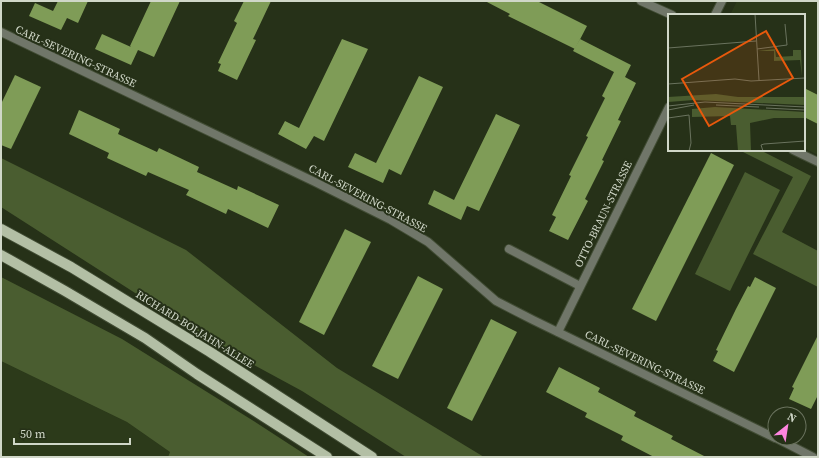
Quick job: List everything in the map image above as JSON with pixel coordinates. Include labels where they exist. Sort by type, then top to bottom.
[{"type":"main road","name":"RICHARD-BOLJAHN-ALLEE","points":[[1,229],[71,266],[210,352],[372,457]]},
{"type":"main road","points":[[1,255],[65,290],[144,338],[197,374],[327,457]]},
{"type":"street","points":[[642,1],[670,14]]},
{"type":"street","points":[[716,14],[722,1]]},
{"type":"street","name":"CARL-SEVERING-STRASSE","points":[[1,32],[315,182],[391,220],[428,242],[496,300],[533,320],[767,434]]},
{"type":"street","name":"OTTO-BRAUN-STRASSE","points":[[558,332],[668,109]]},
{"type":"street","points":[[795,151],[818,162]]},
{"type":"street","points":[[509,249],[580,286]]},
{"type":"street","name":"CARL-SEVERING-STRASSE","points":[[791,446],[813,457]]},
{"type":"shaded area","points":[[737,1],[818,1],[818,155],[805,148],[805,14],[730,14]]},
{"type":"shaded area","points":[[741,151],[762,151],[811,176],[782,232],[818,251],[818,287],[753,254],[793,177]]},
{"type":"shaded area","points":[[1,158],[186,250],[337,368],[484,457],[406,457],[302,391],[210,341],[1,207]]},
{"type":"shaded area","points":[[745,172],[780,190],[730,291],[695,274]]},
{"type":"shaded area","points":[[1,277],[122,339],[309,457],[168,457],[170,452],[127,422],[1,361]]},
{"type":"shaded area","points":[[1,361],[127,422],[170,452],[168,457],[1,457]]},
{"type":"building","points":[[58,1],[88,1],[78,23],[67,18],[61,30],[29,16],[35,3],[53,11]]},
{"type":"building","points":[[151,1],[180,1],[154,57],[138,50],[131,65],[95,49],[102,34],[131,47],[130,46]]},
{"type":"building","points":[[244,1],[271,1],[253,39],[256,40],[237,80],[218,71],[221,64],[218,63],[237,23],[234,21]]},
{"type":"building","points":[[485,1],[537,1],[587,26],[575,49],[508,16],[510,14]]},
{"type":"building","points":[[342,39],[368,49],[324,141],[314,136],[306,149],[278,134],[285,121],[299,128]]},
{"type":"building","points":[[580,39],[631,65],[625,77],[636,83],[618,120],[621,121],[602,160],[604,161],[585,199],[588,201],[568,240],[549,231],[556,217],[552,215],[571,176],[569,175],[588,137],[586,136],[605,98],[602,96],[614,72],[573,51]]},
{"type":"building","points":[[15,75],[41,87],[11,149],[1,145],[1,104]]},
{"type":"building","points":[[419,76],[443,87],[401,175],[389,169],[383,183],[348,167],[355,153],[376,163]]},
{"type":"building","points":[[805,88],[818,95],[818,124],[805,118]]},
{"type":"building","points":[[79,110],[120,129],[118,134],[157,152],[159,148],[199,167],[197,172],[237,190],[238,186],[279,205],[268,228],[228,209],[226,214],[186,195],[189,190],[148,172],[146,176],[107,158],[109,153],[69,134]]},
{"type":"building","points":[[496,114],[520,125],[479,211],[467,206],[461,220],[428,204],[434,190],[454,200]]},
{"type":"building","points":[[711,153],[734,165],[656,321],[632,309]]},
{"type":"building","points":[[345,229],[371,242],[324,335],[299,322]]},
{"type":"building","points":[[418,276],[443,289],[398,379],[372,366]]},
{"type":"building","points":[[755,277],[776,288],[734,372],[713,361],[718,351],[716,350],[736,309],[748,286],[750,287]]},
{"type":"building","points":[[491,319],[517,332],[472,421],[447,408]]},
{"type":"building","points":[[818,335],[818,395],[811,409],[789,399],[794,388],[792,387]]},
{"type":"building","points":[[559,367],[600,388],[598,392],[636,412],[634,416],[673,436],[671,439],[706,457],[654,457],[621,440],[623,436],[585,417],[587,413],[546,392]]}]
